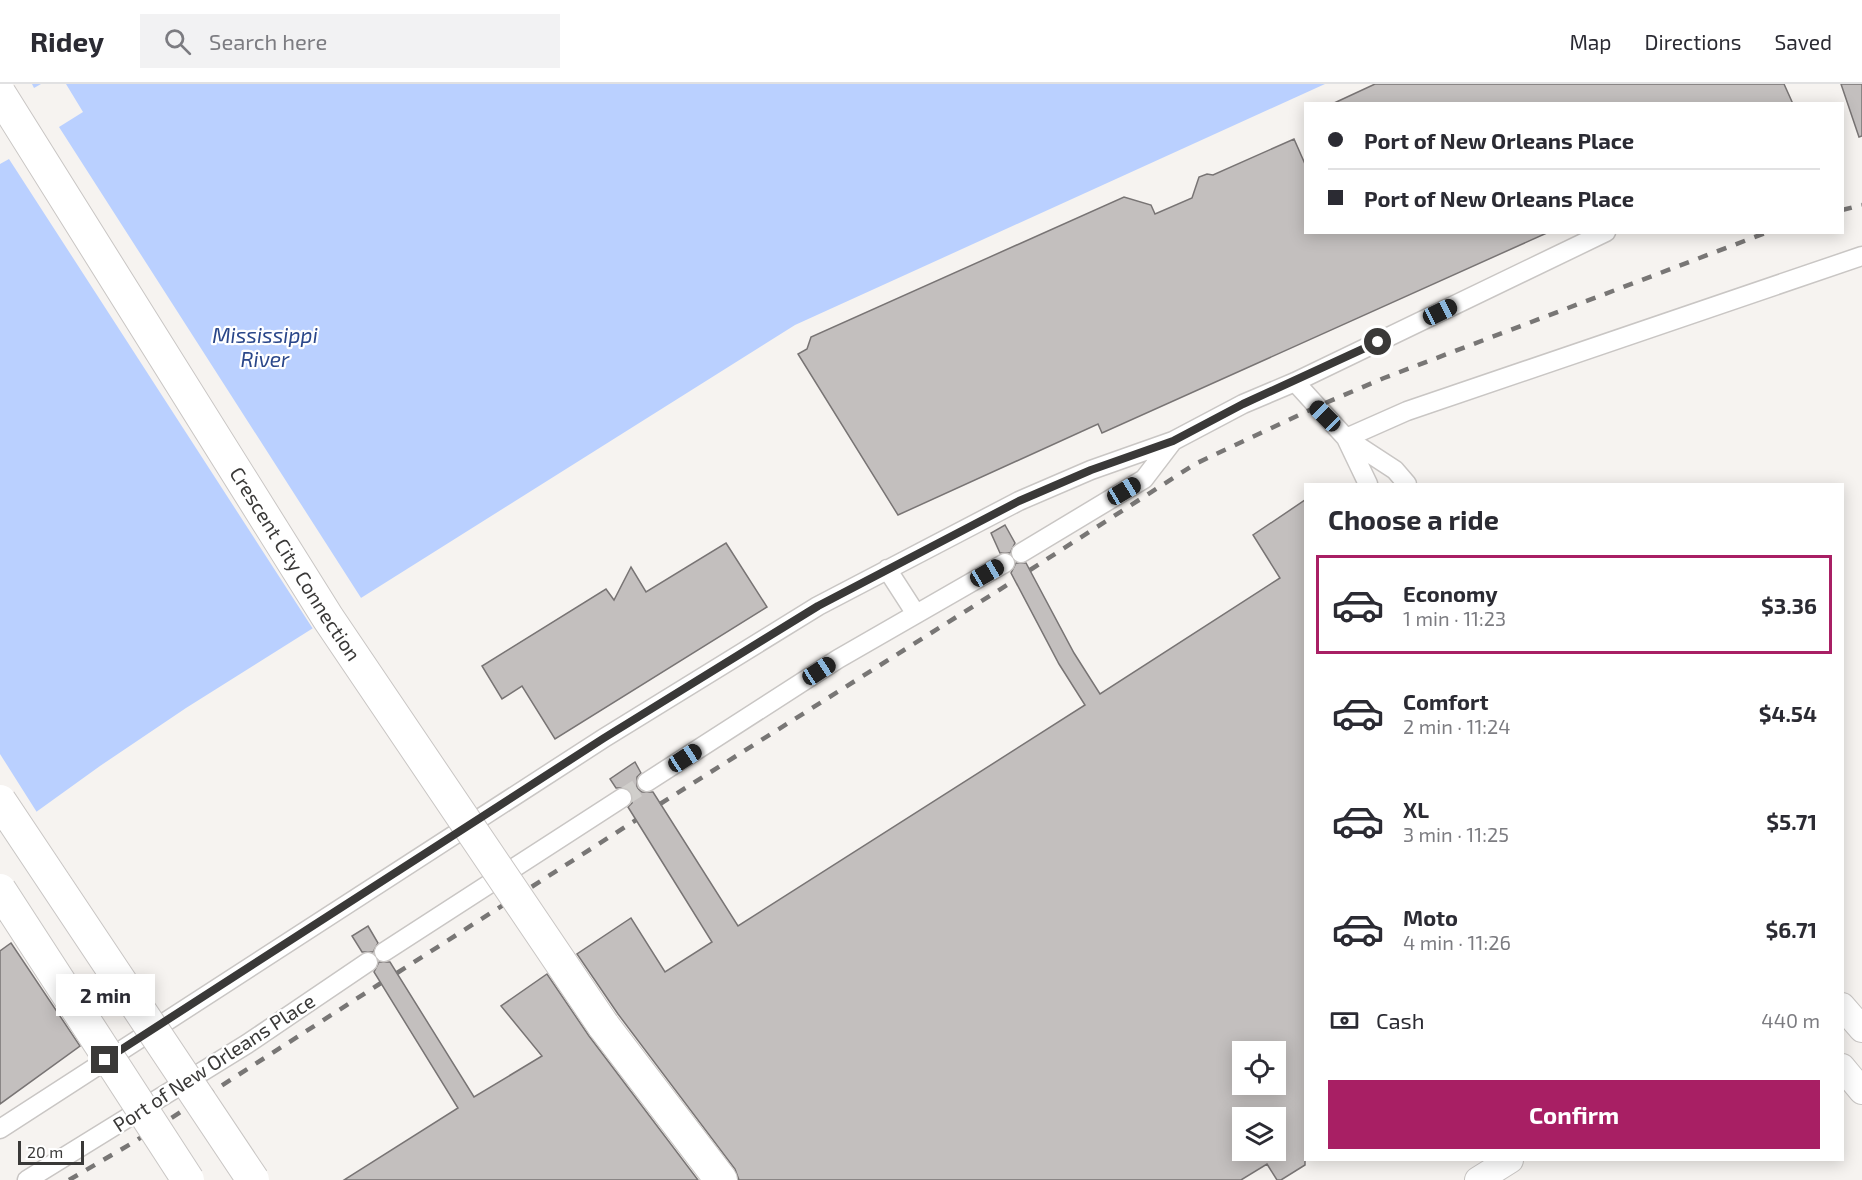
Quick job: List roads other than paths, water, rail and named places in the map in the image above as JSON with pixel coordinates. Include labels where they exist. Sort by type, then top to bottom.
[{"type":"highway","name":"Crescent City Connection","points":[[0,94],[328,618],[603,1025]]},
{"type":"highway","points":[[0,801],[253,1180]]},
{"type":"highway","points":[[0,890],[188,1180]]},
{"type":"highway","points":[[603,1025],[693,1180]]},
{"type":"highway","points":[[603,1025],[721,1180]]},
{"type":"highway","points":[[137,1101],[180,1180]]},
{"type":"street","points":[[0,1129],[604,738],[818,606],[1019,501],[1091,470],[1173,441],[1243,404],[1295,382],[1602,234]]},
{"type":"street","points":[[1346,438],[1407,411],[1862,256]]},
{"type":"street","points":[[1295,382],[1346,438],[1395,470],[1406,483]]},
{"type":"street","points":[[1346,438],[1368,483]]},
{"type":"street","points":[[646,782],[838,659],[1144,479],[1173,441]]},
{"type":"street","points":[[887,569],[916,614]]},
{"type":"street","points":[[384,952],[622,798]]},
{"type":"street","name":"Port of New Orleans Place","points":[[27,1180],[238,1050],[368,962]]},
{"type":"street","points":[[1844,1007],[1862,1029]]},
{"type":"street","points":[[1844,1069],[1862,1091]]},
{"type":"street","points":[[1478,1180],[1508,1161]]},
{"type":"water","name":"Mississippi River","points":[[0,84],[1325,84],[795,325],[186,708],[0,838]]},
{"type":"tunnel","points":[[622,798],[647,782]]},
{"type":"railway","points":[[1844,210],[1862,205]]},
{"type":"railway","points":[[1030,570],[1195,464],[1316,407],[1384,378],[1763,234]]},
{"type":"railway","points":[[660,804],[1015,580]]},
{"type":"railway","points":[[397,973],[636,820]]},
{"type":"railway","points":[[69,1180],[134,1142],[381,983]]}]
